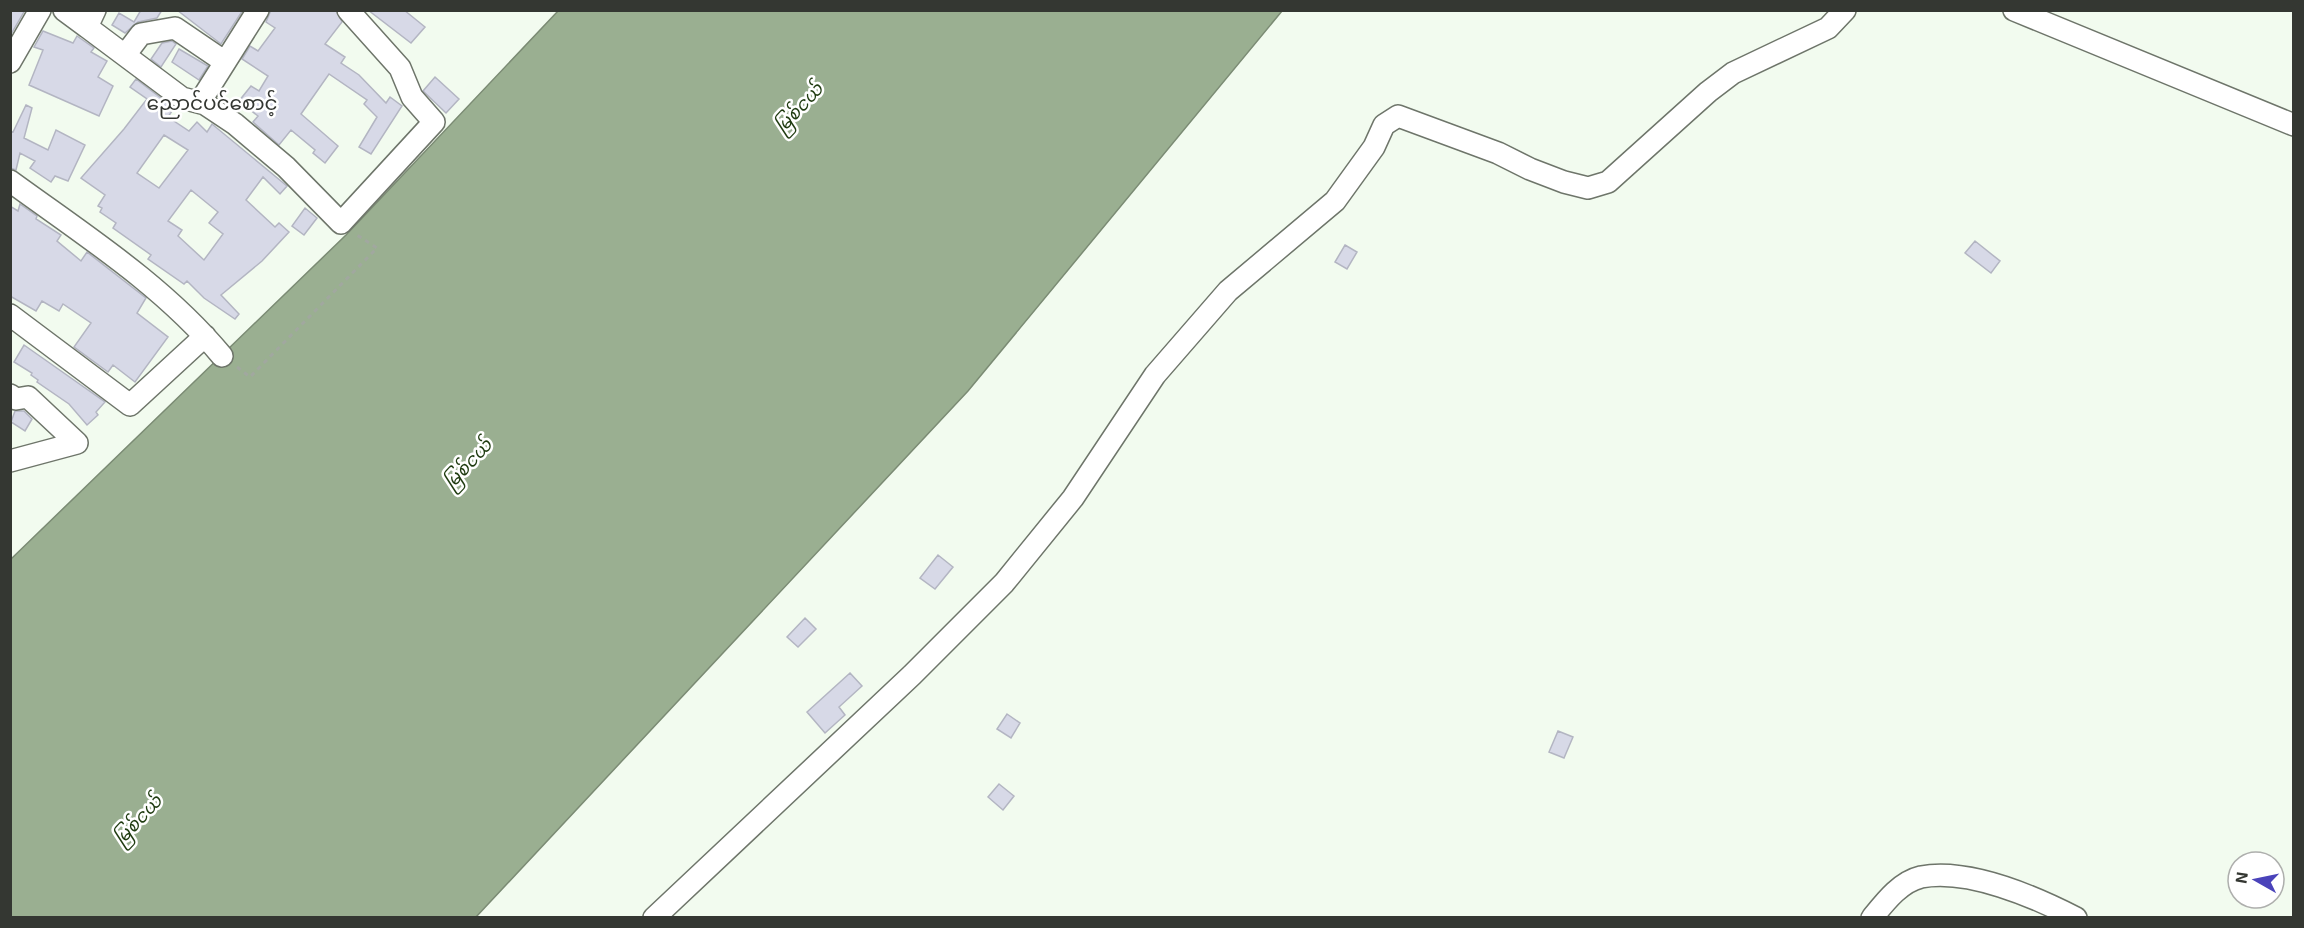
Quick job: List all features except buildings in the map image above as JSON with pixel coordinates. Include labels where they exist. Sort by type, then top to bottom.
[{"type":"street","points":[[10,62],[40,10]]},
{"type":"street","points":[[64,10],[91,19],[125,55],[183,98],[200,102],[235,124],[269,151],[341,223],[434,122],[412,97],[400,68],[348,10]]},
{"type":"street","points":[[200,102],[258,10]]},
{"type":"street","points":[[654,918],[912,675],[1004,583],[1072,498],[1155,375],[1228,291],[1335,201],[1374,147],[1384,125],[1398,116],[1415,121],[1498,153],[1539,173],[1588,188],[1608,182],[1707,92],[1733,73],[1828,28],[1845,10]]},
{"type":"street","points":[[2014,10],[2294,125]]},
{"type":"street","points":[[125,55],[141,34],[175,28],[225,62]]},
{"type":"street","points":[[10,181],[135,271],[205,336],[222,356]]},
{"type":"street","points":[[10,315],[130,405],[205,336]]},
{"type":"street","points":[[10,396],[16,399],[28,397],[77,443],[10,461]]},
{"type":"street","points":[[1872,918],[1894,891],[1920,877],[1962,878],[1999,885],[2076,918]]},
{"type":"path","points":[[222,356],[250,377],[376,248],[341,223]]},
{"type":"water","name":"မြစ်ငယ်","points":[[558,11],[1282,11],[968,391],[476,917],[11,918],[11,559],[346,235]]},
{"type":"district","name":"ညောင်ပင်စောင့်","points":[[212,103]]}]
